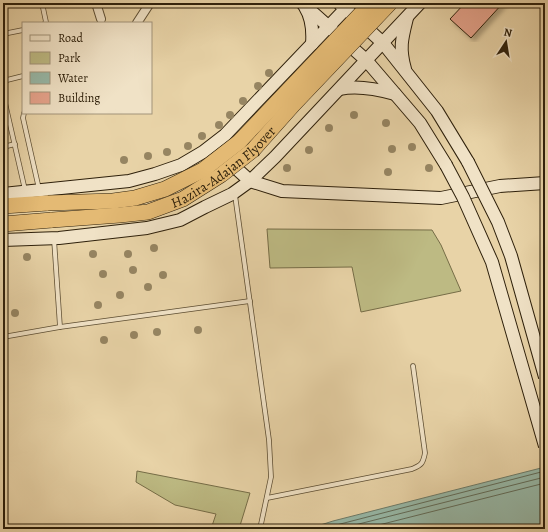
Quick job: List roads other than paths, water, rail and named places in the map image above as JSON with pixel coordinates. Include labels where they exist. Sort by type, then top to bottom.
[{"type":"highway","name":"Hazira-Adajan Flyover","points":[[3,206],[43,197],[113,201],[135,198],[165,189],[203,170],[239,142],[371,3]]},
{"type":"highway","name":"Hazira-Adajan Flyover","points":[[3,224],[148,212],[183,199],[221,175],[253,150],[294,104],[390,3]]},
{"type":"street","points":[[96,3],[101,18]]},
{"type":"street","points":[[139,22],[150,3]]},
{"type":"street","points":[[303,3],[366,60],[420,123],[446,164],[463,197],[492,262],[545,446]]},
{"type":"street","points":[[303,3],[312,24],[312,44]]},
{"type":"street","points":[[3,240],[54,238],[147,228],[180,220],[232,194],[250,181],[275,157],[420,3]]},
{"type":"street","points":[[3,194],[26,192],[43,197],[129,182],[182,165],[212,146],[225,135],[329,27],[345,5],[383,43],[405,71],[436,112],[468,162],[498,222],[511,256],[545,377]]},
{"type":"street","points":[[405,71],[401,47],[407,17]]},
{"type":"street","points":[[340,88],[368,88],[395,94]]},
{"type":"street","points":[[212,146],[250,181],[282,191],[441,198],[500,186],[545,183]]},
{"type":"lane","points":[[42,3],[46,22]]},
{"type":"lane","points":[[3,34],[22,30]]},
{"type":"lane","points":[[3,81],[22,76]]},
{"type":"lane","points":[[3,96],[26,192]]},
{"type":"lane","points":[[24,114],[23,118],[43,197]]},
{"type":"lane","points":[[3,147],[15,144]]},
{"type":"lane","points":[[235,192],[269,440],[271,477],[260,529]]},
{"type":"lane","points":[[54,238],[60,327]]},
{"type":"lane","points":[[3,337],[60,327],[250,301]]},
{"type":"lane","points":[[267,498],[412,469],[419,466],[423,461],[425,453],[413,366]]},
{"type":"water","points":[[545,467],[545,529],[308,529],[333,521]]}]
